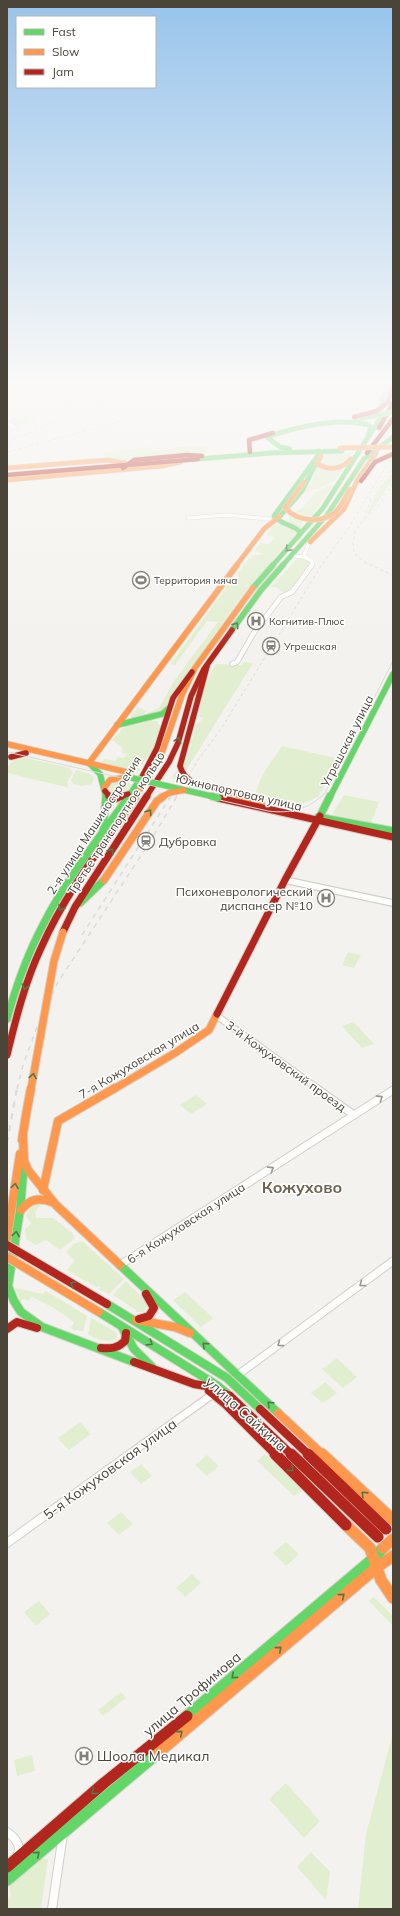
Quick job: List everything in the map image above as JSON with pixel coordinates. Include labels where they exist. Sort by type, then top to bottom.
[{"type":"main road","points":[[7,474],[48,470]]},
{"type":"main road","points":[[7,480],[73,470]]},
{"type":"main road","points":[[92,763],[117,725],[308,470]]},
{"type":"main road","points":[[309,470],[304,482],[285,508],[290,513],[302,518],[320,518],[332,515],[337,510],[350,489],[355,473]]},
{"type":"main road","name":"Третье транспортное кольцо","points":[[7,1055],[24,991],[39,950],[63,905],[159,761],[167,742],[182,695],[195,668],[252,589],[323,508],[348,470]]},
{"type":"main road","name":"Третье транспортное кольцо","points":[[7,1238],[26,1115],[54,961],[68,920],[83,894],[169,762],[178,743],[191,696],[201,675],[260,590],[322,521],[357,470]]},
{"type":"main road","points":[[350,501],[357,481],[364,470]]},
{"type":"main road","points":[[278,570],[295,556],[341,512],[350,501],[369,470]]},
{"type":"main road","points":[[274,517],[299,530],[300,534],[297,539]]},
{"type":"main road","points":[[264,529],[274,525],[288,525]]},
{"type":"main road","points":[[210,661],[202,682],[180,766],[181,773],[190,781],[220,794]]},
{"type":"main road","name":"2-я улица Машиностроения","points":[[7,1019],[16,985],[33,942],[154,754],[175,694],[195,668]]},
{"type":"main road","name":"Угрешская улица","points":[[319,819],[393,674]]},
{"type":"main road","points":[[117,725],[165,713],[169,708]]},
{"type":"main road","points":[[143,719],[158,719],[162,723],[163,728]]},
{"type":"main road","points":[[8,751],[28,751]]},
{"type":"main road","points":[[8,751],[28,751]]},
{"type":"main road","points":[[8,751],[28,751],[92,763],[101,775],[105,790],[110,798],[122,798],[130,793]]},
{"type":"main road","name":"Южнопортовая улица","points":[[28,751],[78,766],[95,761],[129,775],[220,794],[275,809]]},
{"type":"main road","name":"Южнопортовая улица","points":[[92,763],[184,790],[220,794],[275,809],[393,837]]},
{"type":"main road","points":[[100,838],[104,826],[105,790],[107,782],[129,775]]},
{"type":"main road","points":[[68,920],[81,902],[104,880],[156,801],[169,793],[184,790]]},
{"type":"main road","name":"Южнопортовая улица","points":[[319,819],[393,831]]},
{"type":"main road","name":"7-я Кожуховская улица","points":[[43,1190],[58,1121],[207,1033],[285,880],[319,819]]},
{"type":"main road","points":[[16,985],[39,950]]},
{"type":"main road","points":[[7,1297],[20,1210],[24,1161],[23,1136]]},
{"type":"main road","name":"улица Сайкина","points":[[24,1161],[33,1178],[56,1205],[140,1285],[218,1356]]},
{"type":"main road","points":[[20,1210],[25,1203],[37,1198],[50,1200],[56,1205]]},
{"type":"main road","name":"улица Сайкина","points":[[7,1245],[228,1378],[386,1529]]},
{"type":"main road","name":"улица Сайкина","points":[[7,1257],[185,1365],[230,1396],[378,1537]]},
{"type":"main road","points":[[132,1319],[145,1318],[154,1308],[140,1285]]},
{"type":"main road","points":[[8,1286],[11,1297],[18,1310],[44,1330]]},
{"type":"main road","points":[[132,1319],[175,1327],[193,1334]]},
{"type":"main road","points":[[7,1329],[18,1322],[44,1330],[94,1347],[112,1356],[153,1368],[194,1384],[213,1394]]},
{"type":"main road","points":[[117,1323],[126,1333],[134,1348],[153,1368]]},
{"type":"main road","points":[[94,1347],[108,1349],[118,1347],[125,1341],[126,1333]]},
{"type":"main road","points":[[218,1356],[239,1374],[393,1520]]},
{"type":"main road","points":[[185,1365],[362,1539],[370,1548],[383,1587],[393,1598]]},
{"type":"main road","points":[[194,1384],[206,1386],[230,1396]]},
{"type":"main road","name":"улица Трофимова","points":[[7,1867],[65,1816],[374,1559],[393,1539]]},
{"type":"main road","name":"улица Трофимова","points":[[7,1880],[376,1568],[393,1556]]},
{"type":"street","points":[[188,518],[235,515],[274,517]]},
{"type":"street","points":[[307,558],[304,555],[309,543]]},
{"type":"street","points":[[232,664],[237,662],[253,634],[281,597],[292,592],[313,564],[312,561],[307,558],[295,556]]},
{"type":"street","points":[[285,880],[293,883],[393,903]]},
{"type":"street","name":"3-й Кожуховский проезд","points":[[217,1016],[354,1115]]},
{"type":"street","name":"6-я Кожуховская улица","points":[[120,1265],[393,1090]]},
{"type":"street","points":[[239,1374],[393,1261]]},
{"type":"street","name":"улица Сайкина","points":[[218,1356],[253,1401]]},
{"type":"street","name":"5-я Кожуховская улица","points":[[7,1543],[213,1394]]},
{"type":"street","points":[[52,1909],[65,1816]]},
{"type":"street","points":[[7,1832],[18,1842],[20,1850],[16,1859]]},
{"type":"green space","points":[[315,470],[342,470],[333,482],[305,493],[304,492],[311,483]]},
{"type":"green space","points":[[393,473],[393,479],[367,518],[370,506],[376,493],[388,477]]},
{"type":"green space","points":[[333,485],[309,520],[305,519],[301,525],[305,526],[301,530],[289,522],[289,517],[304,506],[315,492]]},
{"type":"green space","points":[[280,525],[292,527],[297,532],[242,596],[180,684],[165,711],[129,720],[138,707],[146,711],[144,715],[159,708],[174,681],[218,622],[207,621],[175,665],[171,664],[228,585],[234,582],[239,576],[237,574],[246,562],[253,555],[259,555],[262,553],[254,551],[261,543],[269,544],[275,537],[266,535],[273,526]]},
{"type":"green space","points":[[299,557],[303,557],[312,562],[289,593],[280,596],[283,592],[275,587],[270,587]]},
{"type":"green space","points":[[244,662],[253,663],[180,780],[171,778],[187,758],[196,725],[204,718],[199,717],[202,696],[206,683],[216,664],[241,665]]},
{"type":"green space","points":[[148,720],[157,721],[161,728],[153,749],[142,765],[138,764],[137,767],[140,769],[138,772],[102,762],[104,759],[115,761],[118,757],[124,758],[127,754],[122,753],[123,748],[112,740],[127,724]]},
{"type":"green space","points":[[282,746],[340,759],[318,797],[302,804],[261,796],[256,791],[263,774]]},
{"type":"green space","points":[[18,756],[69,768],[73,773],[67,782],[68,787],[83,791],[7,773],[7,767]]},
{"type":"green space","points":[[76,770],[91,774],[94,778],[92,784],[82,786],[73,784],[71,780]]},
{"type":"green space","points":[[118,780],[132,784],[125,794],[120,797],[110,794],[109,786],[112,782]]},
{"type":"green space","points":[[344,795],[379,802],[371,823],[334,815],[333,813]]},
{"type":"green space","points":[[348,952],[361,955],[354,968],[342,965]]},
{"type":"green space","points":[[354,1022],[374,1044],[362,1048],[342,1026]]},
{"type":"green space","points":[[196,1095],[207,1104],[191,1114],[180,1105]]},
{"type":"green space","points":[[42,1203],[35,1212],[36,1218],[53,1218],[72,1233],[75,1238],[60,1250],[46,1240],[36,1245],[26,1239],[25,1230],[31,1223],[26,1216],[30,1208],[28,1204]]},
{"type":"green space","points":[[82,1241],[124,1279],[109,1294],[99,1289],[101,1287],[96,1287],[67,1270],[75,1260],[66,1252],[74,1244]]},
{"type":"green space","points":[[126,1281],[146,1302],[147,1308],[143,1312],[136,1312],[136,1310],[113,1295]]},
{"type":"green space","points":[[15,1288],[43,1294],[46,1291],[87,1316],[83,1331],[73,1330],[71,1328],[74,1322],[54,1308],[32,1297],[28,1301],[24,1298],[20,1302]]},
{"type":"green space","points":[[185,1292],[213,1318],[201,1327],[173,1300]]},
{"type":"green space","points":[[91,1318],[117,1333],[117,1338],[107,1341],[88,1335]]},
{"type":"green space","points":[[337,1358],[357,1377],[343,1388],[322,1369]]},
{"type":"green space","points":[[325,1382],[337,1393],[323,1403],[311,1393]]},
{"type":"green space","points":[[80,1422],[91,1434],[69,1450],[58,1438]]},
{"type":"green space","points":[[265,1454],[302,1490],[294,1496],[257,1461]]},
{"type":"green space","points":[[207,1455],[219,1466],[207,1476],[195,1465]]},
{"type":"green space","points":[[141,1464],[152,1476],[141,1484],[130,1472]]},
{"type":"green space","points":[[121,1512],[133,1524],[119,1535],[107,1523]]},
{"type":"green space","points":[[286,1542],[299,1554],[286,1566],[273,1553]]},
{"type":"green space","points":[[192,1574],[201,1583],[185,1597],[176,1588]]},
{"type":"green space","points":[[374,1597],[393,1616],[393,1626],[369,1601]]},
{"type":"green space","points":[[39,1601],[50,1614],[36,1626],[24,1612]]},
{"type":"green space","points":[[121,1692],[126,1698],[103,1716],[98,1710]]},
{"type":"green space","points":[[393,1733],[393,1909],[358,1909],[366,1834]]},
{"type":"green space","points":[[32,1755],[35,1771],[17,1776],[14,1760]]},
{"type":"green space","points":[[286,1783],[320,1821],[304,1838],[269,1799]]},
{"type":"green space","points":[[311,1852],[330,1872],[326,1900],[297,1867]]},
{"type":"green space","points":[[37,1858],[48,1859],[41,1909],[7,1909],[7,1901],[11,1897],[9,1883]]},
{"type":"tram line","points":[[7,752],[268,811],[291,811],[306,807],[325,793],[393,661]]},
{"type":"railway","points":[[176,797],[198,760],[221,729],[321,566],[349,527],[384,470]]},
{"type":"railway","points":[[381,482],[392,470]]},
{"type":"railway","points":[[361,523],[376,509],[393,483]]},
{"type":"railway","points":[[361,523],[364,519],[371,499]]},
{"type":"railway","points":[[361,523],[355,531],[353,543],[354,553],[364,562],[393,575]]},
{"type":"railway","points":[[82,935],[171,796]]},
{"type":"railway","points":[[17,1089],[23,1065],[37,1027],[58,982],[150,842],[177,796]]},
{"type":"railway","points":[[7,1143],[17,1088]]},
{"type":"traffic: fast","points":[[298,537],[300,532],[297,529],[280,521],[274,516],[307,470]]},
{"type":"traffic: fast","points":[[280,516],[302,491],[313,470]]},
{"type":"traffic: fast","points":[[253,588],[323,508],[347,470]]},
{"type":"traffic: fast","points":[[232,630],[261,590],[327,515],[356,470]]},
{"type":"traffic: fast","points":[[320,816],[393,674]]},
{"type":"traffic: fast","points":[[117,725],[162,714],[169,708]]},
{"type":"traffic: fast","points":[[89,763],[99,773],[105,787],[106,810],[103,832]]},
{"type":"traffic: fast","points":[[7,1019],[23,969],[44,922],[79,866],[143,775]]},
{"type":"traffic: fast","points":[[128,777],[218,798]]},
{"type":"traffic: fast","points":[[318,817],[393,831]]},
{"type":"traffic: fast","points":[[80,903],[104,880]]},
{"type":"traffic: fast","points":[[24,1163],[20,1210],[8,1286],[14,1301],[21,1312],[31,1321],[42,1327],[54,1333],[134,1362]]},
{"type":"traffic: fast","points":[[120,1265],[278,1413]]},
{"type":"traffic: fast","points":[[107,1304],[227,1378],[260,1409]]},
{"type":"traffic: fast","points":[[99,1312],[218,1386],[230,1396]]},
{"type":"traffic: fast","points":[[122,1327],[134,1349],[152,1367]]},
{"type":"traffic: fast","points":[[187,1716],[373,1559],[383,1548]]},
{"type":"traffic: fast","points":[[7,1880],[159,1752]]},
{"type":"traffic: slow","points":[[7,480],[113,470]]},
{"type":"traffic: slow","points":[[310,542],[344,509],[358,479],[364,470]]},
{"type":"traffic: slow","points":[[304,482],[285,508],[289,513],[308,520],[315,520],[334,513],[341,505],[350,489]]},
{"type":"traffic: slow","points":[[89,763],[264,529],[280,516]]},
{"type":"traffic: slow","points":[[123,816],[159,761],[182,695],[195,668],[253,588]]},
{"type":"traffic: slow","points":[[7,744],[131,773]]},
{"type":"traffic: slow","points":[[104,788],[110,780],[128,777]]},
{"type":"traffic: slow","points":[[221,789],[261,804]]},
{"type":"traffic: slow","points":[[104,880],[157,801],[169,793],[184,790]]},
{"type":"traffic: slow","points":[[26,1115],[54,961],[63,932]]},
{"type":"traffic: slow","points":[[43,1190],[58,1121],[175,1053],[209,1030],[217,1014]]},
{"type":"traffic: slow","points":[[22,1140],[26,1115]]},
{"type":"traffic: slow","points":[[23,1136],[24,1161],[28,1170],[56,1205],[120,1265]]},
{"type":"traffic: slow","points":[[7,1238],[20,1154]]},
{"type":"traffic: slow","points":[[21,1210],[27,1203],[35,1199],[43,1199],[52,1202]]},
{"type":"traffic: slow","points":[[7,1257],[99,1312]]},
{"type":"traffic: slow","points":[[136,1320],[175,1327],[190,1333]]},
{"type":"traffic: slow","points":[[278,1413],[393,1520]]},
{"type":"traffic: slow","points":[[346,1525],[370,1548],[381,1580],[393,1598]]},
{"type":"traffic: slow","points":[[383,1548],[393,1539]]},
{"type":"traffic: slow","points":[[159,1752],[376,1568],[393,1556]]},
{"type":"traffic: jam","points":[[7,475],[62,470]]},
{"type":"traffic: jam","points":[[361,481],[369,470]]},
{"type":"traffic: jam","points":[[63,932],[75,907],[169,762],[178,743],[191,696],[204,669],[232,630]]},
{"type":"traffic: jam","points":[[193,718],[207,666]]},
{"type":"traffic: jam","points":[[143,775],[157,748],[173,698],[192,672]]},
{"type":"traffic: jam","points":[[193,718],[180,766],[182,772],[185,777],[196,784],[221,789]]},
{"type":"traffic: jam","points":[[11,757],[26,753]]},
{"type":"traffic: jam","points":[[105,791],[109,797],[115,799],[128,794]]},
{"type":"traffic: jam","points":[[218,798],[393,837]]},
{"type":"traffic: jam","points":[[7,1055],[17,1014],[35,960],[49,930],[79,880],[123,816]]},
{"type":"traffic: jam","points":[[217,1014],[285,880],[320,816]]},
{"type":"traffic: jam","points":[[7,1245],[107,1304]]},
{"type":"traffic: jam","points":[[139,1319],[149,1316],[154,1308],[146,1294]]},
{"type":"traffic: jam","points":[[7,1329],[17,1322],[37,1328]]},
{"type":"traffic: jam","points":[[101,1348],[111,1349],[120,1345],[125,1341],[126,1333]]},
{"type":"traffic: jam","points":[[134,1362],[194,1384],[206,1386],[230,1396]]},
{"type":"traffic: jam","points":[[209,1391],[225,1404],[346,1525]]},
{"type":"traffic: jam","points":[[230,1396],[378,1537]]},
{"type":"traffic: jam","points":[[260,1409],[386,1529]]},
{"type":"traffic: jam","points":[[7,1867],[104,1783],[187,1716]]},
{"type":"place","name":"Территория мяча","points":[[141,580]]},
{"type":"place","name":"Когнитив-Плюс","points":[[256,621]]},
{"type":"place","name":"Угрешская","points":[[271,646]]},
{"type":"place","name":"Дубровка","points":[[146,841]]},
{"type":"place","name":"Психоневрологический диспансер №10","points":[[326,898]]},
{"type":"place","name":"Шоола Медикал","points":[[84,1756]]},
{"type":"district","name":"Кожухово","points":[[302,1187]]}]
